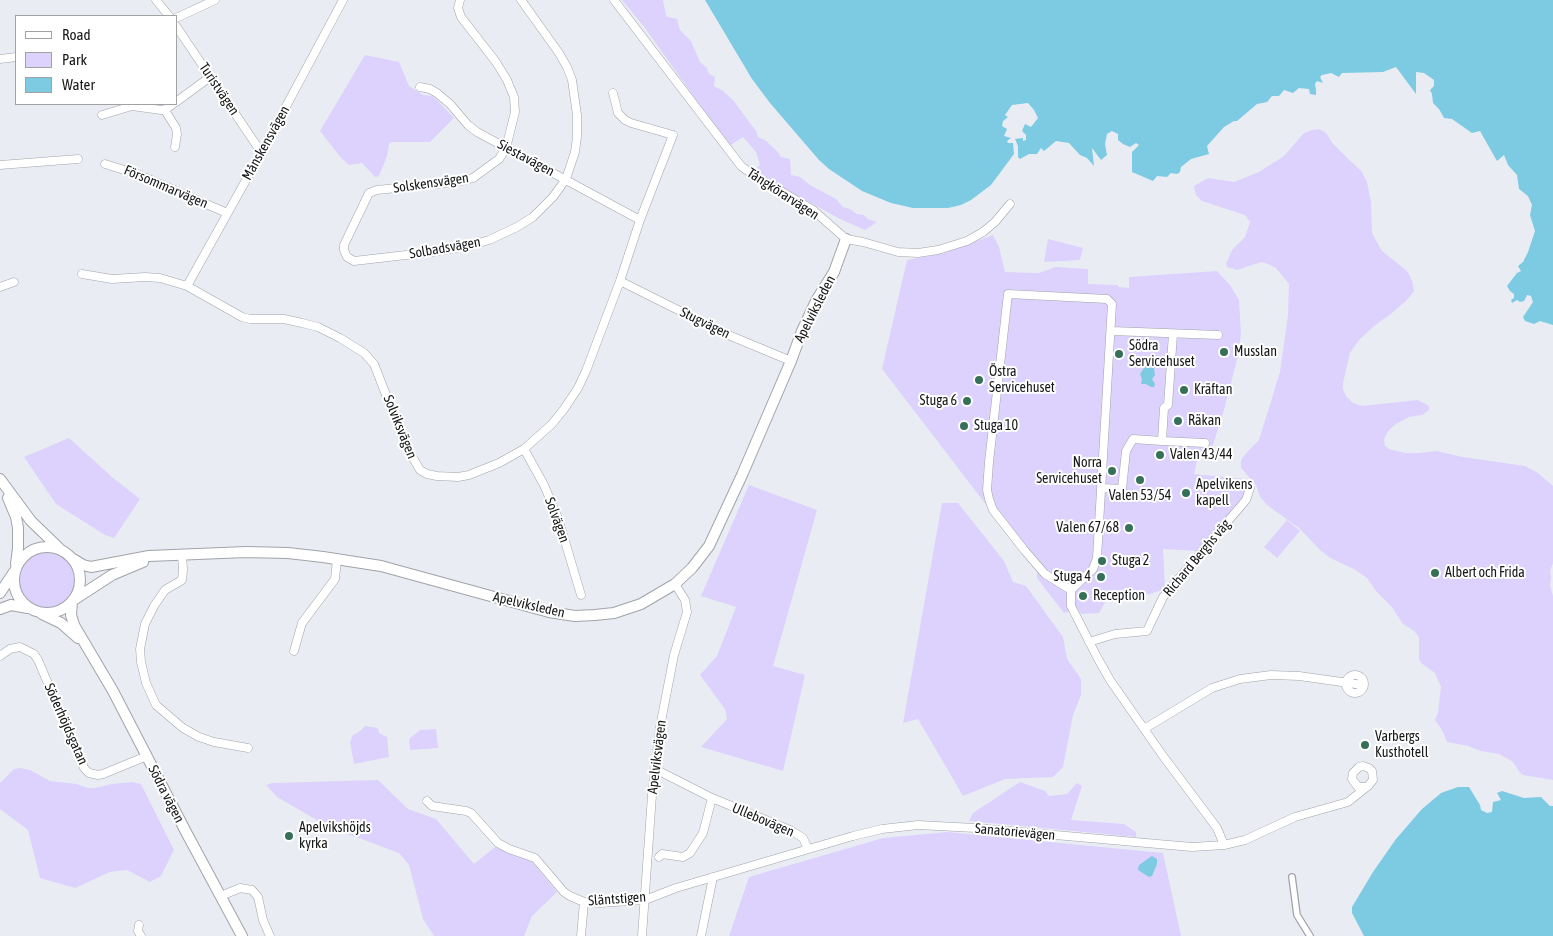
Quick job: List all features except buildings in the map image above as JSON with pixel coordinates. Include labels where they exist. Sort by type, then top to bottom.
[{"type":"street","points":[[156,0],[168,15]]},
{"type":"street","points":[[178,17],[215,0]]},
{"type":"street","name":"Månskensvägen","points":[[187,286],[343,0]]},
{"type":"street","name":"Solskensvägen","points":[[347,256],[344,250],[346,240],[369,193],[376,190],[456,182],[473,178],[499,159],[506,148],[515,112],[514,97],[507,80],[496,62],[461,17],[459,12],[460,0]]},
{"type":"street","name":"Solbadsvägen","points":[[347,256],[354,261],[377,260],[452,249],[489,240],[534,217],[566,179],[575,152],[577,137],[572,80],[568,67],[521,0]]},
{"type":"street","name":"Tångkörarvägen","points":[[614,0],[740,166],[756,178],[813,210],[846,239],[898,252],[918,253],[938,250],[967,241],[983,232],[995,222],[1010,204]]},
{"type":"street","name":"Turistvägen","points":[[178,29],[261,152]]},
{"type":"street","points":[[0,59],[15,57]]},
{"type":"street","points":[[178,101],[210,77]]},
{"type":"street","name":"Siestavägen","points":[[420,87],[438,93],[472,129],[640,220]]},
{"type":"street","name":"Solviksvägen","points":[[82,274],[112,279],[145,276],[160,278],[187,286],[242,317],[250,319],[284,319],[310,325],[340,338],[364,353],[374,364],[411,457],[420,470],[427,474],[452,478],[469,475],[506,460],[524,449],[552,424],[578,388],[620,281],[640,220],[673,135],[624,120],[618,113],[613,93]]},
{"type":"street","points":[[102,115],[132,106],[156,110],[166,109],[172,105]]},
{"type":"street","points":[[166,109],[167,115],[176,128],[175,146]]},
{"type":"street","points":[[0,165],[78,159]]},
{"type":"street","name":"Försommarvägen","points":[[105,164],[137,174],[228,213]]},
{"type":"street","name":"Apelviksleden","points":[[73,559],[91,567],[150,556],[246,552],[288,553],[363,562],[534,609],[575,616],[605,614],[632,608],[652,599],[675,584],[700,558],[716,532],[791,361],[802,331],[816,301],[828,284],[846,239]]},
{"type":"street","name":"Stugvägen","points":[[620,281],[726,334],[791,361]]},
{"type":"street","points":[[0,287],[14,282]]},
{"type":"street","points":[[1071,590],[1045,574],[993,510],[989,500],[987,490],[989,462],[1008,294],[1107,299],[1112,304],[1112,331],[1096,558],[1093,569],[1071,590],[1071,606],[1110,680],[1217,828],[1224,845]]},
{"type":"street","points":[[1112,331],[1218,335]]},
{"type":"street","points":[[1162,441],[1164,408],[1168,405],[1173,334]]},
{"type":"street","points":[[1101,488],[1122,489],[1126,451],[1133,439],[1204,443]]},
{"type":"street","name":"Solvägen","points":[[524,449],[544,485],[558,518],[581,595]]},
{"type":"street","points":[[0,480],[31,521],[73,559],[78,567],[80,580],[77,594],[73,601],[65,608],[56,612],[11,605],[0,609]]},
{"type":"street","points":[[0,480],[17,522],[18,548],[13,584],[20,600],[34,610]]},
{"type":"street","name":"Richard Berghs väg","points":[[1089,642],[1115,634],[1147,631],[1163,597],[1246,500],[1250,488]]},
{"type":"street","points":[[0,593],[21,558],[33,549],[47,546],[61,550]]},
{"type":"street","points":[[177,555],[183,570],[182,580],[165,590],[145,624],[140,650],[146,683],[156,705],[183,728],[214,742],[248,748]]},
{"type":"street","name":"Apelviksleden","points":[[73,601],[121,570],[143,562],[177,555]]},
{"type":"street","points":[[294,651],[302,623],[335,579],[337,559]]},
{"type":"street","name":"Apelviksvägen","points":[[642,936],[655,769],[667,687],[687,612],[685,600],[675,584]]},
{"type":"street","name":"Södra vägen","points":[[73,601],[72,620],[147,756],[242,936]]},
{"type":"street","name":"Södra vägen","points":[[34,610],[68,629],[90,652]]},
{"type":"street","name":"Söderhöjdsgatan","points":[[0,656],[10,649],[20,647],[34,655],[84,768],[90,773],[98,775],[112,771],[147,756]]},
{"type":"street","points":[[1144,729],[1212,688],[1240,679],[1279,675],[1321,678],[1363,685]]},
{"type":"street","name":"Ullebovägen","points":[[655,769],[712,798],[790,830],[804,838],[808,849]]},
{"type":"street","name":"Sanatorievägen","points":[[808,849],[869,832],[918,825],[1192,847],[1224,845],[1244,840],[1294,817],[1348,802],[1365,787]]},
{"type":"street","points":[[659,857],[662,854],[683,857],[690,854],[704,833],[712,798]]},
{"type":"street","name":"Släntstigen","points":[[427,801],[432,806],[466,811],[471,814],[498,843],[510,850],[535,858],[564,892],[584,902],[600,903],[645,900],[676,888],[808,849]]},
{"type":"street","points":[[701,936],[712,877]]},
{"type":"street","points":[[1292,877],[1297,915],[1310,936]]},
{"type":"street","points":[[220,896],[240,888],[252,890],[258,897],[263,920],[270,936]]},
{"type":"street","points":[[581,936],[584,902]]},
{"type":"street","points":[[139,925],[138,931],[141,936]]},
{"type":"green space","points":[[622,0],[663,0],[666,15],[677,19],[680,30],[691,41],[700,62],[707,68],[709,74],[715,77],[714,86],[733,100],[756,131],[758,137],[765,140],[781,157],[790,159],[791,175],[800,177],[810,185],[836,199],[843,207],[877,222],[865,230],[840,219],[756,173],[755,169],[760,165],[756,152],[743,137],[729,146],[645,28]]},
{"type":"green space","points":[[365,55],[399,62],[409,86],[423,95],[433,96],[454,118],[430,142],[392,142],[389,144],[387,156],[379,176],[375,177],[362,163],[349,165],[341,158],[320,131]]},
{"type":"green space","points":[[1319,129],[1326,133],[1334,145],[1362,172],[1367,182],[1371,202],[1372,233],[1382,251],[1407,271],[1412,280],[1414,291],[1407,300],[1359,340],[1350,353],[1343,383],[1343,390],[1347,397],[1353,403],[1362,406],[1418,400],[1429,406],[1429,410],[1422,415],[1409,417],[1389,430],[1384,439],[1385,446],[1389,449],[1405,453],[1436,451],[1525,466],[1538,473],[1553,486],[1553,563],[1550,571],[1550,586],[1553,596],[1553,780],[1523,775],[1513,762],[1499,754],[1447,742],[1435,720],[1438,713],[1441,687],[1435,673],[1421,663],[1419,659],[1419,637],[1414,631],[1403,624],[1391,606],[1376,591],[1367,578],[1321,551],[1299,528],[1267,505],[1260,497],[1256,485],[1241,468],[1241,460],[1259,440],[1280,372],[1288,315],[1289,284],[1276,268],[1261,262],[1237,270],[1227,267],[1226,264],[1232,250],[1245,237],[1250,222],[1245,215],[1202,201],[1196,195],[1194,186],[1208,178],[1234,182],[1259,172],[1284,156],[1304,133]]},
{"type":"green space","points":[[993,235],[999,247],[1005,272],[1039,273],[1056,267],[1088,269],[1088,284],[1118,285],[1118,287],[1129,288],[1129,277],[1217,271],[1230,285],[1239,300],[1241,334],[1238,356],[1212,448],[1199,452],[1194,474],[1246,479],[1243,500],[1199,551],[1163,549],[1165,589],[1150,594],[1117,597],[1110,594],[1099,613],[1081,614],[1078,609],[1064,613],[1037,578],[1037,571],[882,369],[907,260],[944,253]]},
{"type":"green space","points":[[1048,239],[1083,248],[1080,260],[1044,262]]},
{"type":"green space","points":[[69,438],[112,477],[140,499],[114,538],[105,535],[56,504],[24,457]]},
{"type":"green space","points":[[749,485],[817,510],[773,666],[805,675],[783,771],[701,747],[727,719],[725,709],[700,675],[717,656],[736,607],[701,596]]},
{"type":"green space","points":[[942,503],[958,503],[1004,561],[1013,582],[1026,586],[1063,637],[1067,659],[1081,679],[1081,695],[1073,715],[1063,767],[1053,777],[1005,779],[963,796],[918,719],[903,723]]},
{"type":"green space","points":[[1287,520],[1300,531],[1277,558],[1264,547]]},
{"type":"green space","points":[[46,550],[63,555],[71,563],[76,580],[71,597],[63,605],[46,610],[29,605],[21,597],[16,580],[21,563],[29,555]]},
{"type":"green space","points":[[365,726],[378,728],[379,733],[387,737],[389,757],[354,764],[350,742],[353,735]]},
{"type":"green space","points":[[436,729],[438,748],[410,750],[409,739],[420,730]]},
{"type":"green space","points":[[14,769],[30,770],[50,781],[76,784],[88,788],[132,782],[141,784],[174,850],[161,876],[150,882],[127,870],[110,872],[75,888],[40,878],[28,830],[0,809],[0,783]]},
{"type":"green space","points":[[378,780],[408,809],[436,819],[474,864],[495,847],[531,861],[557,892],[532,916],[524,936],[434,936],[423,919],[409,865],[399,853],[334,830],[277,797],[266,785],[272,783]]},
{"type":"green space","points":[[1020,782],[1045,791],[1049,796],[1067,794],[1077,783],[1082,786],[1071,820],[1124,824],[1136,832],[1136,837],[969,821],[973,813]]},
{"type":"green space","points":[[947,832],[1163,853],[1181,936],[729,936],[749,877],[883,838]]},
{"type":"water","points":[[705,0],[1553,0],[1553,325],[1540,321],[1534,324],[1525,321],[1523,317],[1533,302],[1531,296],[1527,295],[1524,301],[1520,302],[1517,300],[1512,303],[1511,300],[1514,298],[1514,294],[1507,286],[1517,273],[1521,271],[1518,266],[1523,262],[1528,252],[1535,231],[1530,215],[1532,205],[1528,196],[1519,189],[1517,175],[1508,165],[1504,155],[1497,161],[1480,131],[1472,133],[1452,119],[1444,118],[1433,103],[1430,90],[1434,86],[1434,80],[1424,73],[1416,72],[1416,94],[1396,67],[1383,72],[1342,73],[1339,77],[1331,73],[1322,75],[1320,77],[1323,83],[1317,81],[1315,84],[1316,95],[1310,94],[1309,89],[1299,88],[1293,93],[1284,90],[1279,96],[1272,96],[1267,102],[1257,104],[1237,121],[1224,127],[1207,146],[1209,154],[1191,159],[1181,167],[1180,172],[1177,174],[1171,173],[1167,177],[1157,176],[1153,181],[1132,172],[1132,152],[1139,145],[1136,143],[1130,147],[1123,144],[1118,140],[1118,134],[1112,131],[1107,134],[1105,144],[1107,155],[1101,160],[1092,148],[1094,166],[1069,143],[1056,141],[1044,151],[1041,148],[1037,154],[1029,154],[1020,159],[1015,139],[1023,138],[1023,141],[1026,140],[1026,135],[1022,131],[1025,124],[1031,127],[1038,118],[1028,103],[1012,105],[1005,115],[1008,117],[1003,121],[1002,126],[1007,129],[1004,136],[1011,138],[1007,141],[1008,143],[1013,143],[1014,154],[991,185],[961,205],[948,208],[913,208],[891,203],[862,191],[819,160],[752,79]]},
{"type":"water","points":[[1146,357],[1153,357],[1157,362],[1154,369],[1155,375],[1152,379],[1155,384],[1154,387],[1141,384],[1140,374],[1144,368],[1142,362]]},
{"type":"water","points":[[1458,787],[1469,787],[1481,810],[1487,813],[1492,812],[1493,802],[1501,800],[1497,793],[1502,791],[1524,798],[1541,797],[1550,806],[1553,806],[1553,936],[1364,936],[1352,913],[1352,907],[1373,872],[1396,839],[1422,809],[1441,793]]},
{"type":"water","points":[[1152,856],[1157,859],[1157,864],[1152,876],[1149,877],[1138,870],[1139,865]]},
{"type":"place","name":"Musslan","points":[[1224,352]]},
{"type":"place","name":"Södra Servicehuset","points":[[1119,354]]},
{"type":"place","name":"Östra Servicehuset","points":[[979,380]]},
{"type":"place","name":"Kräftan","points":[[1184,390]]},
{"type":"place","name":"Stuga 6","points":[[967,401]]},
{"type":"place","name":"Räkan","points":[[1178,421]]},
{"type":"place","name":"Stuga 10","points":[[964,426]]},
{"type":"place","name":"Valen 43/44","points":[[1160,455]]},
{"type":"place","name":"Norra Servicehuset","points":[[1112,471]]},
{"type":"place","name":"Valen 53/54","points":[[1140,480]]},
{"type":"place","name":"Apelvikens kapell","points":[[1186,493]]},
{"type":"place","name":"Valen 67/68","points":[[1129,528]]},
{"type":"place","name":"Stuga 2","points":[[1102,561]]},
{"type":"place","name":"Albert och Frida","points":[[1435,573]]},
{"type":"place","name":"Stuga 4","points":[[1101,577]]},
{"type":"place","name":"Reception","points":[[1083,596]]},
{"type":"place","name":"Varbergs Kusthotell","points":[[1365,745]]},
{"type":"place","name":"Apelvikshöjds kyrka","points":[[289,836]]}]
